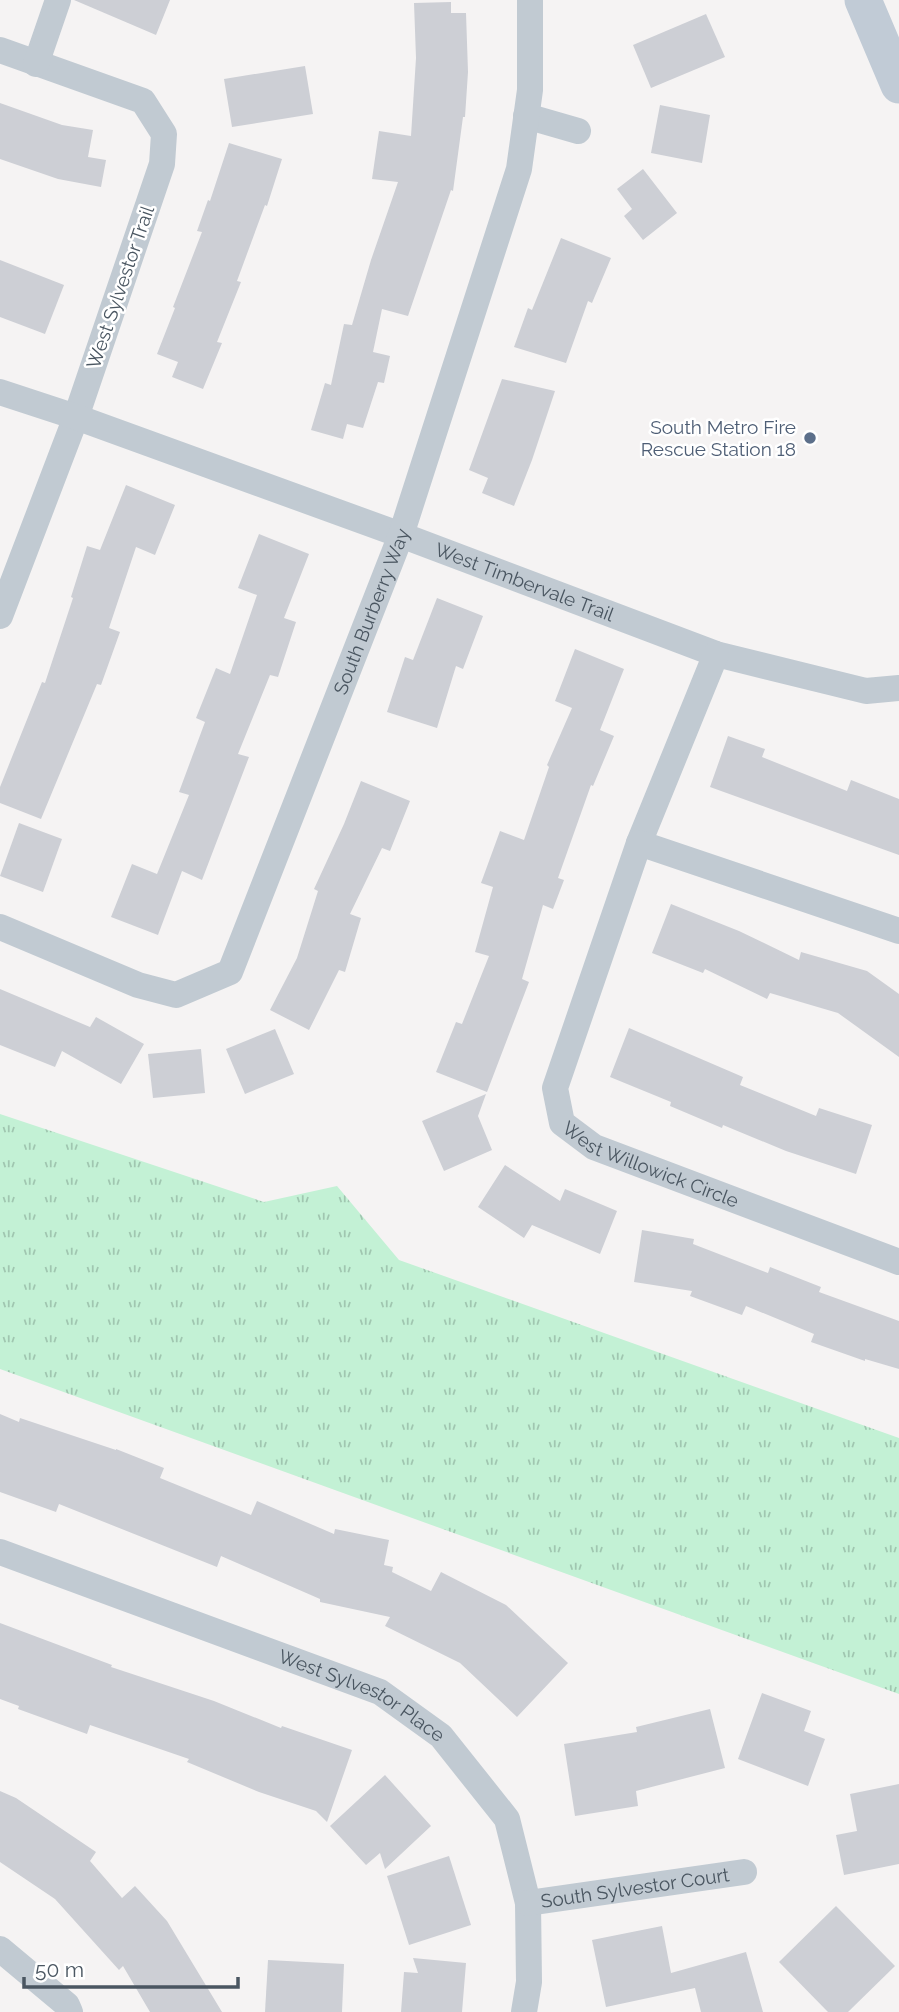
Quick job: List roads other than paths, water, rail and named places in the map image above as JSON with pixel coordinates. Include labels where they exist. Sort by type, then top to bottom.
[{"type":"main road","points":[[863,0],[899,85]]},
{"type":"street","points":[[36,64],[58,0]]},
{"type":"street","name":"South Burberry Way","points":[[0,927],[138,985],[176,995],[230,972],[401,535],[519,169],[530,90],[530,0]]},
{"type":"street","name":"West Sylvestor Trail","points":[[0,50],[143,101],[164,134],[162,164],[76,417],[0,617]]},
{"type":"street","points":[[526,116],[578,131]]},
{"type":"street","name":"West Timbervale Trail","points":[[0,392],[401,535],[716,654],[866,691],[899,688]]},
{"type":"street","name":"West Willowick Circle","points":[[716,654],[639,843],[555,1088],[562,1123],[594,1147],[899,1262]]},
{"type":"street","points":[[639,843],[899,931]]},
{"type":"street","name":"West Sylvestor Place","points":[[0,1552],[380,1692],[441,1736],[507,1819],[528,1903],[529,1982],[524,2012]]},
{"type":"street","name":"South Sylvestor Court","points":[[528,1903],[744,1872]]},
{"type":"street","points":[[0,1949],[66,2005],[70,2012]]},
{"type":"place","name":"South Metro Fire Rescue Station 18","points":[[810,438]]}]
